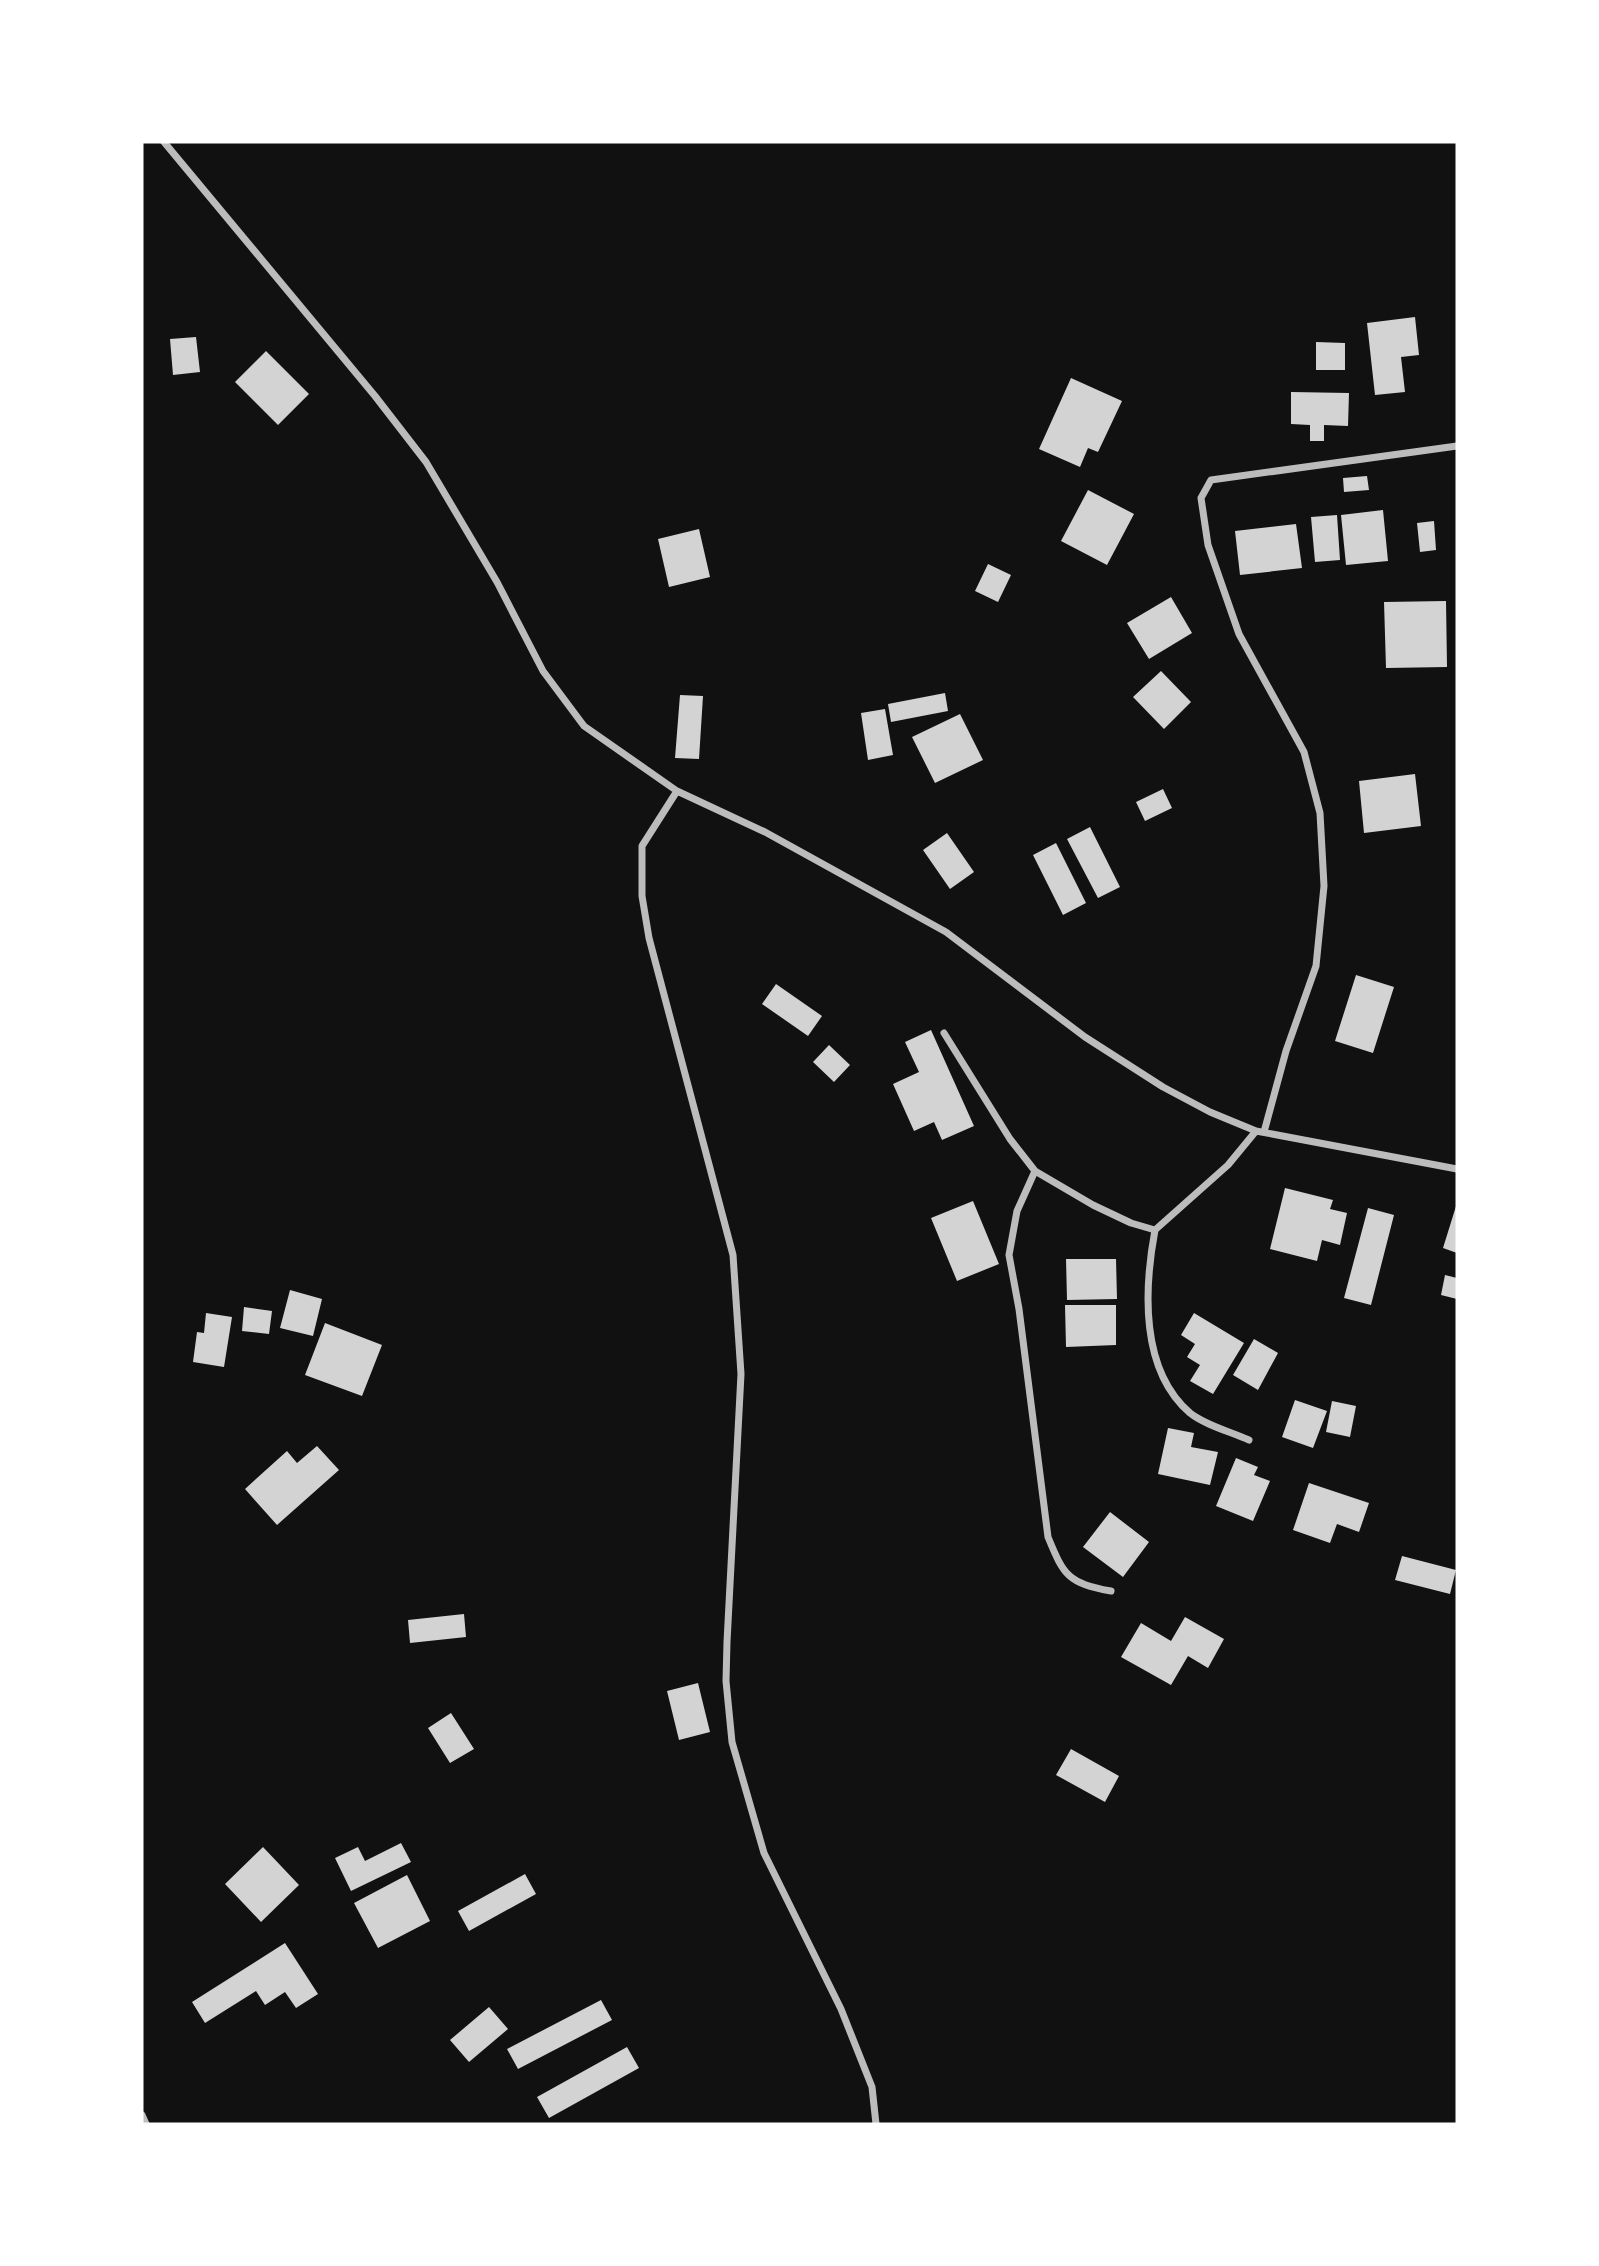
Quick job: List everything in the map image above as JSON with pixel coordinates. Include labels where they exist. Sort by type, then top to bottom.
[{"type":"street","points":[[164,142],[375,396],[426,462],[497,582],[543,671],[584,726],[677,791],[765,832],[946,933],[1085,1037],[1163,1087],[1209,1112],[1260,1131],[1457,1169]]},
{"type":"street","points":[[1249,1440],[1192,1415],[1169,1392],[1156,1359],[1148,1313],[1149,1266],[1155,1230],[1228,1165],[1260,1131],[1316,966],[1324,887],[1320,813],[1304,752],[1239,634],[1208,545],[1201,499],[1211,480],[1457,446]]},
{"type":"street","points":[[677,791],[642,846],[642,896],[649,938],[733,1255],[741,1374],[726,1681],[732,1741],[764,1853],[841,2008],[872,2087],[877,2124]]},
{"type":"street","points":[[944,1033],[1010,1139],[1035,1171],[1093,1205],[1131,1223],[1155,1230]]},
{"type":"street","points":[[1035,1171],[1017,1211],[1009,1255],[1019,1309],[1048,1537],[1062,1571],[1087,1587],[1111,1591]]},
{"type":"street","points":[[142,2115],[146,2124]]},
{"type":"building","points":[[1415,317],[1419,355],[1401,357],[1405,392],[1375,395],[1367,323]]},
{"type":"building","points":[[196,337],[200,372],[173,375],[170,339]]},
{"type":"building","points":[[1316,342],[1345,343],[1345,370],[1316,370]]},
{"type":"building","points":[[266,351],[309,394],[278,425],[235,382]]},
{"type":"building","points":[[1071,378],[1122,401],[1098,452],[1088,448],[1080,467],[1039,449]]},
{"type":"building","points":[[1291,392],[1349,393],[1348,426],[1324,425],[1324,441],[1310,441],[1310,425],[1291,424]]},
{"type":"building","points":[[1367,476],[1369,490],[1344,492],[1343,478]]},
{"type":"building","points":[[1088,490],[1134,514],[1107,565],[1061,541]]},
{"type":"building","points":[[1383,510],[1388,561],[1346,565],[1341,515]]},
{"type":"building","points":[[1337,515],[1340,560],[1315,562],[1311,517]]},
{"type":"building","points":[[1434,521],[1436,550],[1420,552],[1417,523]]},
{"type":"building","points":[[1296,524],[1302,568],[1240,575],[1235,531]]},
{"type":"building","points":[[699,529],[710,577],[669,587],[658,539]]},
{"type":"building","points":[[988,564],[1011,575],[998,602],[975,591]]},
{"type":"building","points":[[1171,597],[1192,633],[1149,659],[1127,623]]},
{"type":"building","points":[[1446,601],[1447,667],[1386,668],[1384,602]]},
{"type":"building","points":[[1161,671],[1191,702],[1164,729],[1133,697]]},
{"type":"building","points":[[945,693],[948,711],[891,722],[888,704]]},
{"type":"building","points":[[680,695],[703,696],[699,759],[675,758]]},
{"type":"building","points":[[885,709],[893,755],[868,760],[861,713]]},
{"type":"building","points":[[960,714],[983,760],[935,783],[912,737]]},
{"type":"building","points":[[1415,774],[1421,826],[1364,833],[1359,781]]},
{"type":"building","points":[[1163,789],[1172,808],[1145,821],[1136,802]]},
{"type":"building","points":[[1090,827],[1120,887],[1098,898],[1067,839]]},
{"type":"building","points":[[947,833],[974,872],[950,889],[923,850]]},
{"type":"building","points":[[1056,843],[1086,903],[1063,915],[1033,855]]},
{"type":"building","points":[[1356,975],[1394,987],[1373,1053],[1335,1041]]},
{"type":"building","points":[[776,984],[822,1016],[808,1036],[762,1004]]},
{"type":"building","points":[[931,1030],[974,1126],[942,1140],[934,1122],[914,1131],[893,1084],[919,1072],[905,1042]]},
{"type":"building","points":[[829,1045],[850,1065],[834,1082],[813,1062]]},
{"type":"building","points":[[1285,1188],[1333,1200],[1330,1209],[1347,1213],[1340,1245],[1322,1240],[1317,1261],[1270,1249]]},
{"type":"building","points":[[973,1201],[999,1264],[957,1281],[931,1218]]},
{"type":"building","points":[[1457,1203],[1457,1253],[1443,1248]]},
{"type":"building","points":[[1368,1208],[1394,1215],[1371,1305],[1344,1298]]},
{"type":"building","points":[[1066,1259],[1116,1259],[1117,1299],[1067,1300]]},
{"type":"building","points":[[1445,1275],[1457,1278],[1457,1299],[1441,1295]]},
{"type":"building","points":[[290,1290],[322,1299],[313,1336],[280,1328]]},
{"type":"building","points":[[1065,1305],[1116,1305],[1116,1345],[1066,1347]]},
{"type":"building","points":[[244,1307],[272,1311],[269,1334],[242,1331]]},
{"type":"building","points":[[206,1313],[232,1317],[224,1367],[193,1362],[197,1332],[204,1333]]},
{"type":"building","points":[[1194,1313],[1244,1343],[1213,1394],[1190,1381],[1200,1365],[1187,1357],[1195,1344],[1181,1335]]},
{"type":"building","points":[[325,1323],[382,1345],[362,1396],[305,1375]]},
{"type":"building","points":[[1254,1339],[1278,1353],[1258,1390],[1233,1375]]},
{"type":"building","points":[[1295,1400],[1327,1411],[1313,1448],[1282,1437]]},
{"type":"building","points":[[1332,1401],[1356,1406],[1350,1437],[1326,1432]]},
{"type":"building","points":[[1168,1428],[1194,1433],[1191,1447],[1218,1452],[1210,1485],[1158,1474]]},
{"type":"building","points":[[317,1446],[339,1470],[277,1525],[245,1489],[287,1451],[297,1463]]},
{"type":"building","points":[[1236,1458],[1258,1467],[1254,1475],[1270,1481],[1253,1521],[1216,1506]]},
{"type":"building","points":[[1309,1483],[1369,1503],[1359,1532],[1337,1524],[1330,1543],[1293,1530]]},
{"type":"building","points":[[1110,1512],[1149,1542],[1123,1577],[1083,1547]]},
{"type":"building","points":[[1402,1556],[1456,1570],[1450,1594],[1395,1580]]},
{"type":"building","points":[[464,1614],[466,1637],[410,1643],[408,1620]]},
{"type":"building","points":[[1185,1617],[1224,1639],[1208,1668],[1188,1656],[1171,1685],[1121,1657],[1141,1623],[1171,1641]]},
{"type":"building","points":[[698,1683],[710,1732],[679,1740],[667,1691]]},
{"type":"building","points":[[451,1713],[474,1749],[450,1763],[428,1728]]},
{"type":"building","points":[[1071,1749],[1119,1776],[1105,1802],[1056,1775]]},
{"type":"building","points":[[401,1843],[411,1862],[351,1891],[335,1858],[358,1847],[365,1861]]},
{"type":"building","points":[[263,1847],[299,1885],[261,1922],[225,1884]]},
{"type":"building","points":[[525,1874],[536,1894],[469,1931],[458,1911]]},
{"type":"building","points":[[407,1875],[430,1921],[378,1948],[354,1903]]},
{"type":"building","points":[[285,1943],[318,1994],[296,2008],[285,1992],[265,2005],[256,1991],[205,2023],[192,2002]]},
{"type":"building","points":[[601,2000],[612,2020],[518,2069],[507,2049]]},
{"type":"building","points":[[489,2007],[508,2029],[469,2062],[450,2040]]},
{"type":"building","points":[[627,2047],[639,2068],[549,2118],[537,2097]]}]
